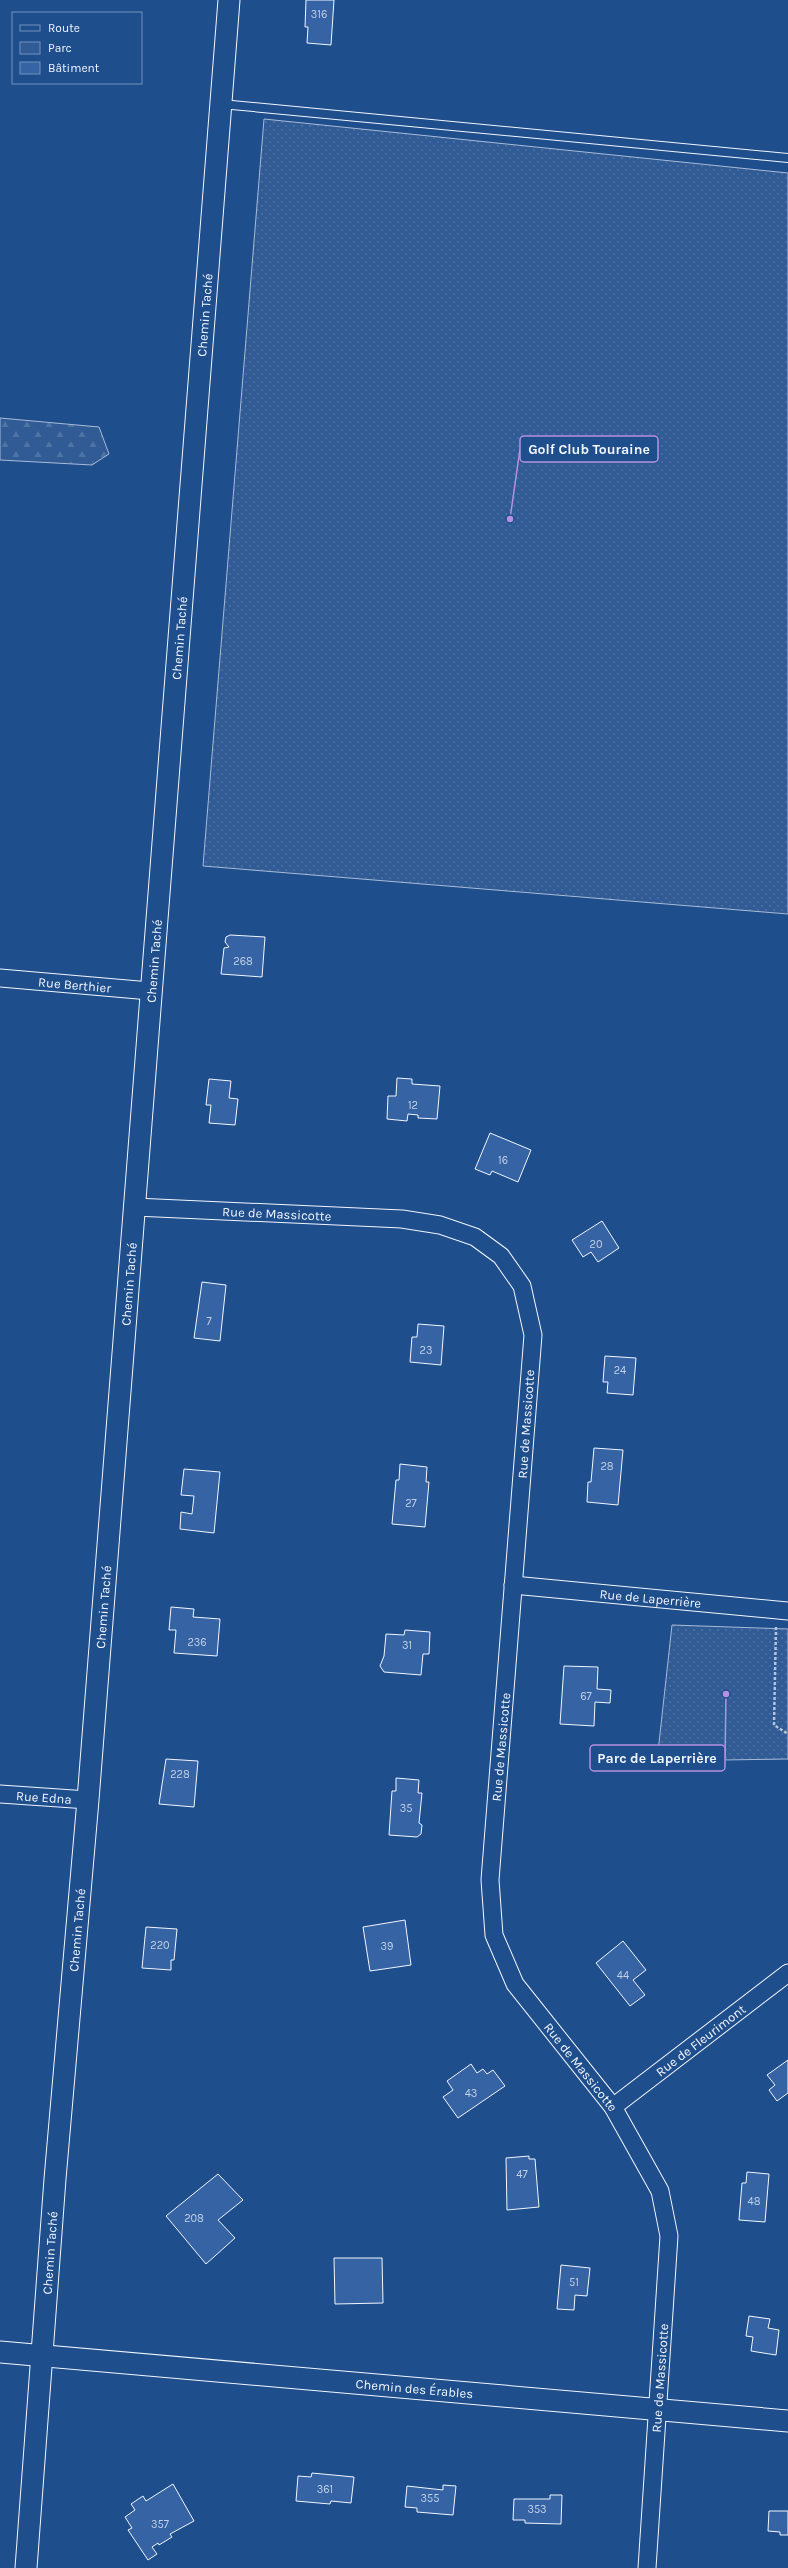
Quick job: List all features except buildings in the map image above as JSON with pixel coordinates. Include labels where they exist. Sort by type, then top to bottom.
[{"type":"street","name":"Chemin Taché","points":[[26,2568],[41,2355],[88,1800],[135,1207],[150,991],[229,0]]},
{"type":"street","name":"Rue Berthier","points":[[0,978],[150,991]]},
{"type":"street","name":"Rue de Massicotte","points":[[135,1207],[402,1219],[440,1225],[475,1237],[501,1256],[522,1286],[533,1335],[490,1880],[494,1935],[515,1984],[613,2107],[660,2191],[669,2236],[647,2568]]},
{"type":"street","name":"Rue de Laperrière","points":[[513,1585],[782,1611]]},
{"type":"street","name":"Rue Edna","points":[[0,1794],[88,1800]]},
{"type":"street","name":"Rue de Fleurimont","points":[[613,2107],[788,1973]]},
{"type":"street","name":"Chemin des Érables","points":[[0,2352],[658,2411],[788,2421]]},
{"type":"lane","points":[[220,104],[788,158]]},
{"type":"path","points":[[782,1611],[774,1725],[788,1734]]},
{"type":"green space","points":[[264,119],[788,173],[788,914],[203,866]]},
{"type":"green space","points":[[0,418],[99,427],[109,454],[92,465],[0,460]]},
{"type":"green space","points":[[672,1625],[788,1629],[788,1759],[657,1761]]},
{"type":"place","name":"Golf Club Touraine","points":[[510,519]]},
{"type":"place","name":"Parc de Laperrière","points":[[726,1694]]}]
